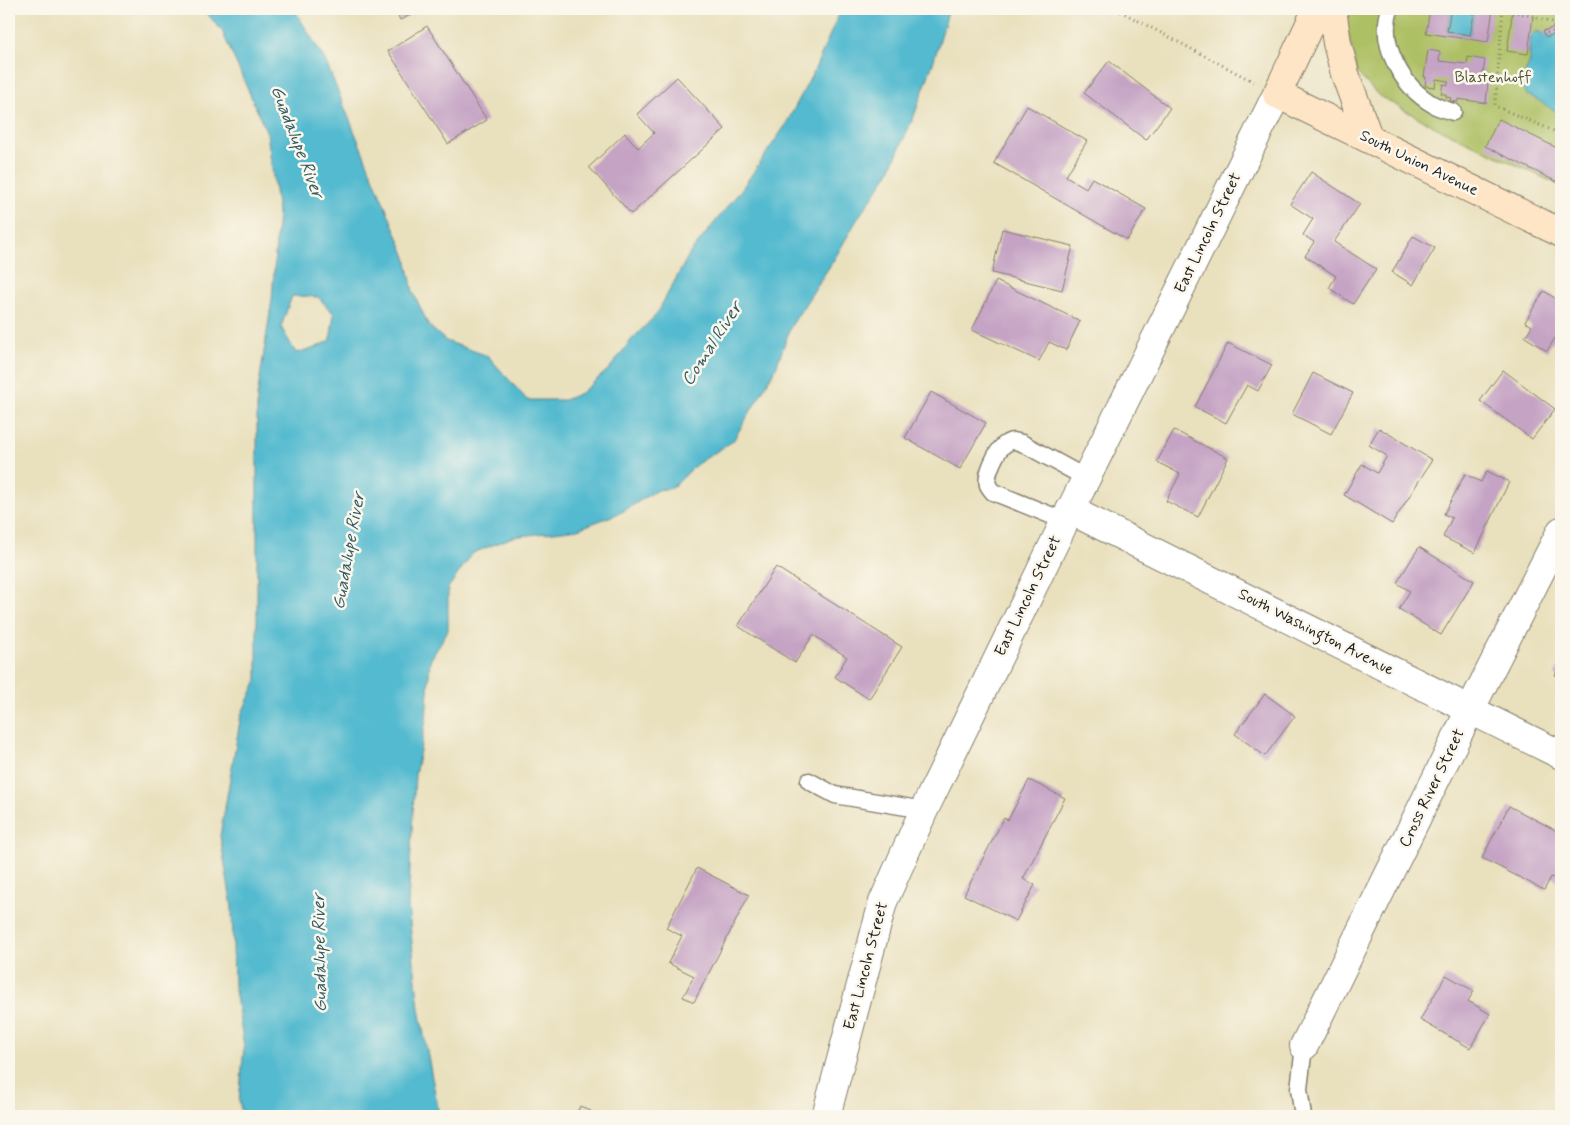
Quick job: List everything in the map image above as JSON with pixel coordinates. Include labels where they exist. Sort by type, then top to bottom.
[{"type":"street","points":[[1277,94],[1317,9]]},
{"type":"street","points":[[1332,9],[1337,43],[1345,74],[1369,139]]},
{"type":"street","name":"South Union Avenue","points":[[1277,94],[1561,233]]},
{"type":"street","name":"East Lincoln Street","points":[[826,1116],[883,902],[924,810],[1067,515],[1277,94]]},
{"type":"street","name":"South Washington Avenue","points":[[1067,515],[1561,755]]},
{"type":"street","name":"Cross River Street","points":[[1304,1046],[1561,531]]},
{"type":"lane","points":[[1390,9],[1387,18],[1386,34],[1390,48],[1407,82],[1429,102],[1453,112]]},
{"type":"lane","points":[[1067,515],[993,492],[988,486],[988,476],[996,455],[1005,444],[1013,440],[1086,478]]},
{"type":"lane","points":[[809,780],[835,795],[924,810]]},
{"type":"lane","points":[[1302,1116],[1299,1089],[1304,1046]]},
{"type":"path","points":[[1116,9],[1277,94]]},
{"type":"path","points":[[1555,30],[1552,22],[1503,9],[1494,106],[1561,134]]},
{"type":"path","points":[[1547,33],[1561,29]]},
{"type":"green space","name":"Blastenhoff","points":[[1343,9],[1561,9],[1561,186],[1437,128],[1379,96],[1357,73]]},
{"type":"water","points":[[203,9],[294,9],[325,60],[406,257],[413,292],[429,326],[446,341],[488,356],[527,400],[564,400],[581,393],[609,369],[632,339],[656,315],[690,253],[741,190],[785,126],[814,71],[841,9],[949,9],[933,63],[914,116],[888,174],[858,218],[835,258],[791,326],[775,370],[733,441],[697,464],[672,488],[657,490],[622,512],[578,529],[513,537],[473,553],[448,588],[448,630],[430,661],[426,720],[415,775],[408,905],[419,1009],[438,1109],[436,1116],[243,1116],[239,1102],[244,1046],[234,984],[232,907],[220,836],[241,715],[257,680],[257,397],[272,300],[278,212],[267,133],[222,31]],"holes":[[[292,296],[318,297],[334,314],[330,341],[312,349],[296,353],[281,327]]]},
{"type":"water","points":[[1451,9],[1475,9],[1470,35],[1447,31]]},
{"type":"water","points":[[1561,27],[1561,113],[1527,95],[1521,83],[1530,61],[1529,47],[1531,36],[1536,31],[1544,34]]},
{"type":"building","points":[[395,9],[424,9],[400,20]]},
{"type":"building","points":[[1430,9],[1451,9],[1447,31],[1470,35],[1475,9],[1493,9],[1488,42],[1426,33]]},
{"type":"building","points":[[1513,9],[1534,9],[1528,54],[1507,51]]},
{"type":"building","points":[[1561,25],[1561,32],[1546,37],[1543,31]]},
{"type":"building","points":[[427,26],[487,120],[448,144],[388,51]]},
{"type":"building","points":[[1428,50],[1440,52],[1439,61],[1467,64],[1468,57],[1485,60],[1482,80],[1488,81],[1486,103],[1458,99],[1458,102],[1450,101],[1451,98],[1446,97],[1446,94],[1441,94],[1443,84],[1448,85],[1448,81],[1436,79],[1435,87],[1425,86],[1426,77],[1424,77]]},
{"type":"building","points":[[1109,61],[1170,108],[1146,140],[1084,93]]},
{"type":"building","points":[[677,77],[725,129],[631,214],[589,167],[625,133],[638,148],[654,133],[637,114]]},
{"type":"building","points":[[1027,106],[1087,141],[1066,176],[1086,188],[1092,178],[1146,209],[1127,240],[994,163]]},
{"type":"building","points":[[1499,119],[1561,150],[1561,184],[1485,146]]},
{"type":"building","points":[[1311,172],[1360,204],[1334,242],[1376,269],[1353,304],[1329,288],[1336,276],[1305,256],[1314,242],[1303,235],[1313,219],[1290,204]]},
{"type":"building","points":[[1002,229],[1073,246],[1062,290],[992,273]]},
{"type":"building","points":[[1413,236],[1435,248],[1413,285],[1392,272]]},
{"type":"building","points":[[996,281],[1080,321],[1066,350],[1049,342],[1039,361],[972,330]]},
{"type":"building","points":[[1544,291],[1561,302],[1561,342],[1555,338],[1547,351],[1525,337],[1532,326],[1525,322]]},
{"type":"building","points":[[1228,343],[1272,365],[1258,391],[1247,385],[1226,423],[1195,407]]},
{"type":"building","points":[[1503,370],[1555,409],[1532,439],[1480,401]]},
{"type":"building","points":[[1313,373],[1353,393],[1331,434],[1292,414]]},
{"type":"building","points":[[931,392],[986,423],[960,469],[905,438]]},
{"type":"building","points":[[1379,428],[1432,460],[1392,524],[1344,495],[1362,464],[1377,473],[1387,456],[1369,445]]},
{"type":"building","points":[[1174,430],[1228,458],[1198,517],[1166,501],[1180,474],[1157,462]]},
{"type":"building","points":[[1487,471],[1509,482],[1475,553],[1443,537],[1452,518],[1444,514],[1465,474],[1481,482]]},
{"type":"building","points":[[1419,547],[1474,581],[1441,635],[1399,609],[1410,591],[1397,583]]},
{"type":"building","points":[[776,567],[902,647],[869,699],[835,677],[847,657],[813,635],[795,663],[738,626]]},
{"type":"building","points":[[1561,663],[1561,679],[1555,675]]},
{"type":"building","points":[[1265,694],[1295,716],[1265,756],[1235,734]]},
{"type":"building","points":[[1029,780],[1065,798],[1023,879],[1035,885],[1016,921],[964,895],[1004,818],[1008,820]]},
{"type":"building","points":[[1509,806],[1561,833],[1561,882],[1551,877],[1544,890],[1482,858]]},
{"type":"building","points":[[697,868],[749,895],[694,1002],[683,997],[694,976],[668,963],[682,936],[666,928]]},
{"type":"building","points":[[1446,975],[1474,991],[1468,1001],[1490,1014],[1470,1048],[1420,1020]]},
{"type":"building","points":[[580,1106],[601,1116],[576,1116]]},
{"type":"water label","name":"Guadalupe River","points":[[297,142]]},
{"type":"water label","name":"Comal River","points":[[712,344]]},
{"type":"water label","name":"Guadalupe River","points":[[349,551]]},
{"type":"water label","name":"Guadalupe River","points":[[320,953]]}]
